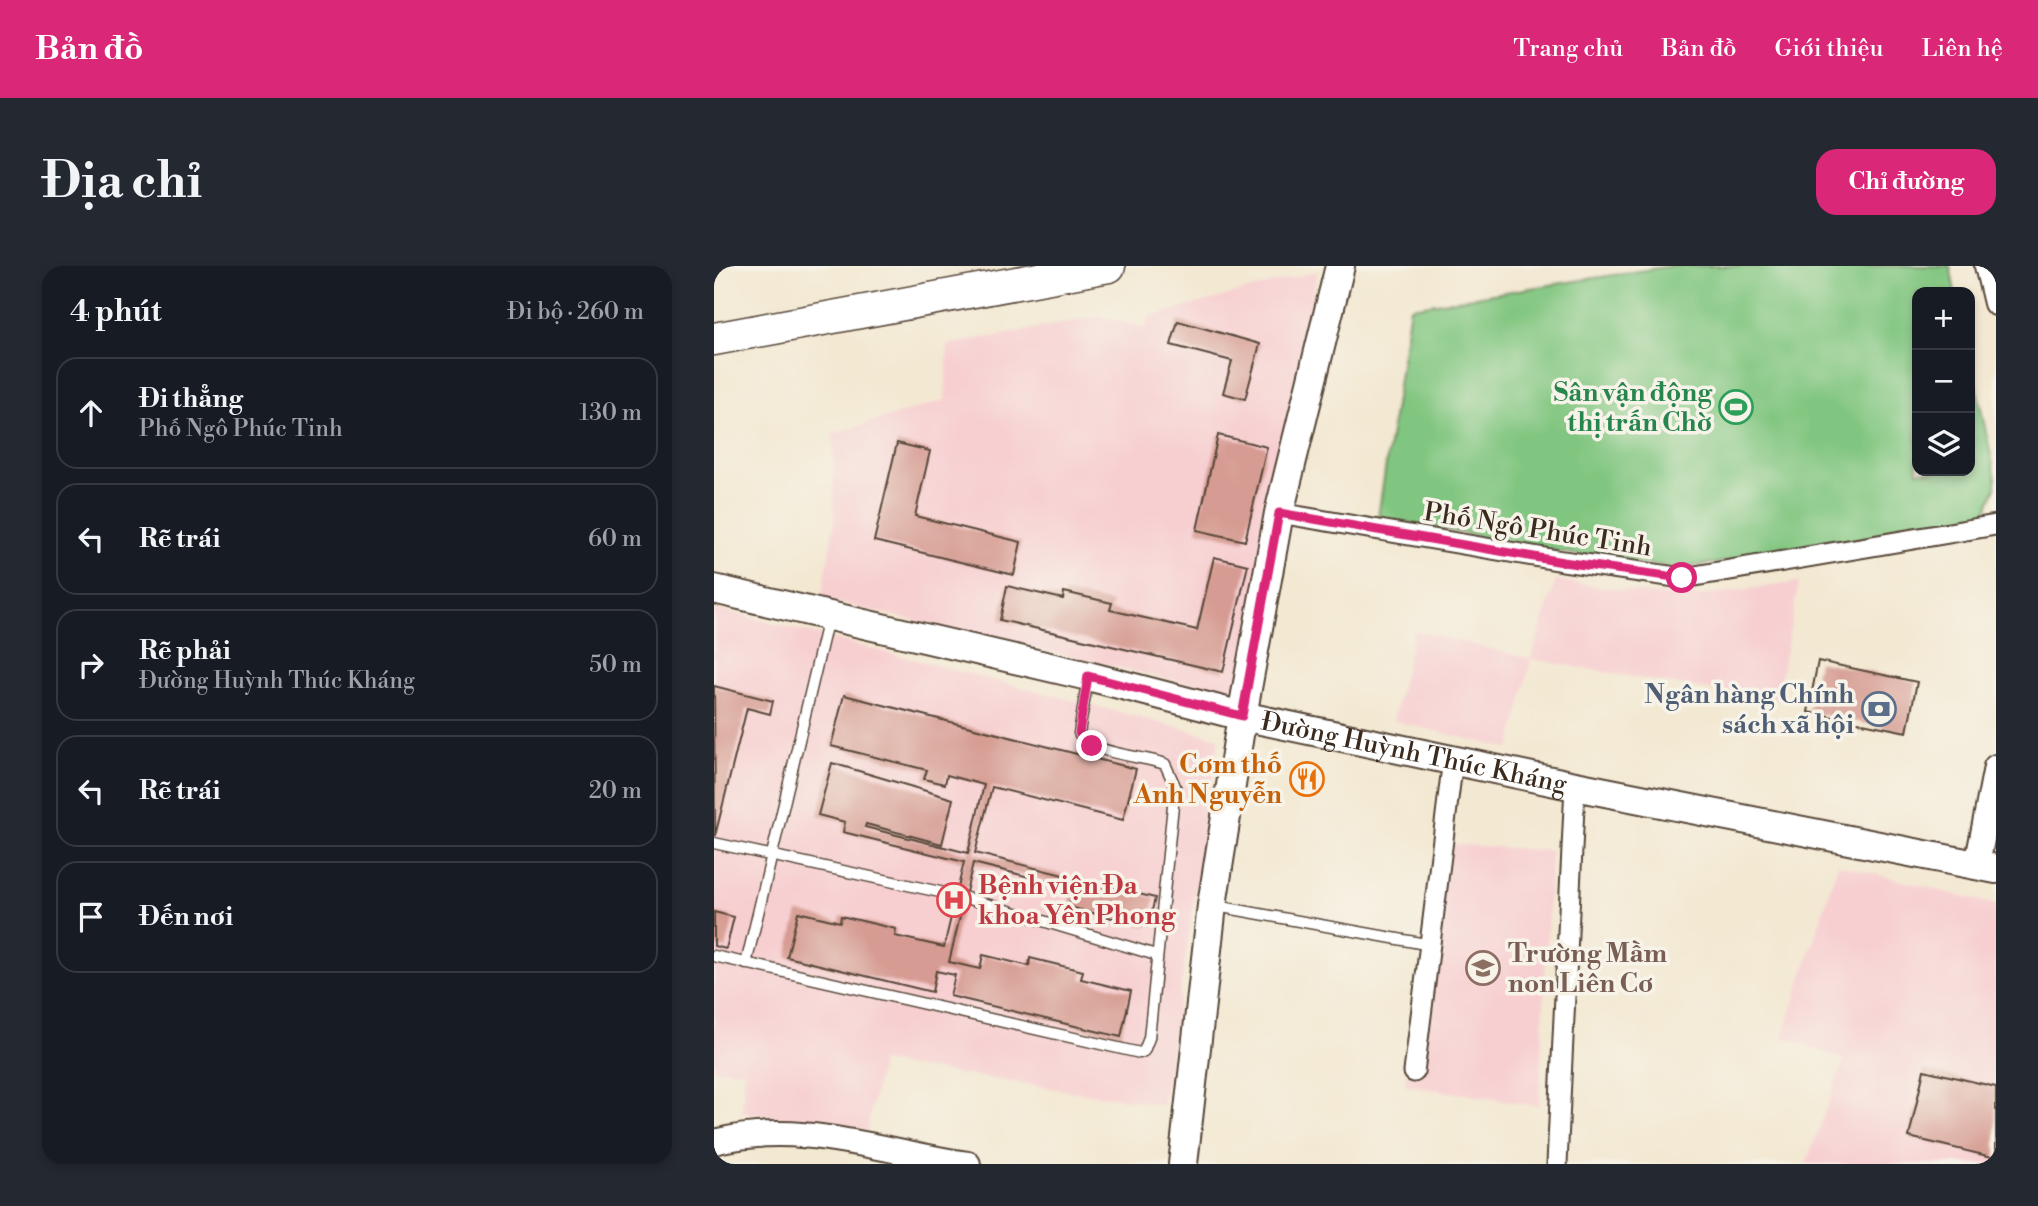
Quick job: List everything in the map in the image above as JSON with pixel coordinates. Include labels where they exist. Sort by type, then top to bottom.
[{"type":"main road","points":[[714,339],[1109,266]]},
{"type":"main road","points":[[1189,1159],[1212,905],[1242,716],[1279,513],[1340,266]]},
{"type":"main road","name":"Đường Huỳnh Thúc Kháng","points":[[714,589],[1088,676],[1242,716],[1575,786],[1986,867]]},
{"type":"street","points":[[1987,266],[1996,303]]},
{"type":"street","name":"Phố Ngô Phúc Tinh","points":[[1279,513],[1563,562],[1682,578],[1996,525]]},
{"type":"street","points":[[1414,1073],[1453,759]]},
{"type":"street","points":[[1986,867],[1996,767]]},
{"type":"street","points":[[1557,1164],[1575,786]]},
{"type":"street","points":[[714,1142],[757,1134],[792,1134],[855,1141],[961,1163]]},
{"type":"lane","points":[[746,964],[828,617]]},
{"type":"lane","points":[[714,956],[1140,1053],[1144,1051],[1149,1038],[1174,781],[1165,764],[1092,746],[1082,739],[1079,733],[1088,676]]},
{"type":"lane","points":[[714,843],[963,897],[1156,955]]},
{"type":"lane","points":[[1212,905],[1431,945]]},
{"type":"shaded area","points":[[1318,271],[1236,695],[821,599],[834,525],[833,434],[945,400],[948,345],[1101,316],[1145,328],[1149,317]]},
{"type":"shaded area","points":[[1556,580],[1656,595],[1697,596],[1799,582],[1776,702],[1531,659]]},
{"type":"shaded area","name":"Bệnh viện Đa khoa Yên Phong","points":[[714,608],[1219,738],[1163,1105],[881,1062],[867,1131],[742,1112],[744,1071],[714,1069]]},
{"type":"shaded area","points":[[1414,630],[1531,659],[1510,749],[1393,721]]},
{"type":"shaded area","name":"Trường Mầm non Liên Cơ","points":[[1439,843],[1551,851],[1539,1106],[1405,1085]]},
{"type":"shaded area","points":[[1838,864],[1996,905],[1996,1164],[1806,1164],[1844,1060],[1783,1037]]},
{"type":"green space","points":[[1671,266],[1950,266],[1954,287],[1912,287],[1912,476],[1975,476],[1975,381],[1996,487],[1983,519],[1785,554],[1678,568],[1589,557],[1378,517],[1410,307]]},
{"type":"building","points":[[1178,321],[1260,344],[1245,399],[1223,393],[1232,361],[1171,345]]},
{"type":"building","points":[[1218,435],[1267,447],[1245,541],[1197,530]]},
{"type":"building","points":[[897,443],[930,451],[915,516],[1021,542],[1014,575],[874,541]]},
{"type":"building","points":[[1214,557],[1248,565],[1223,672],[1000,620],[1007,586],[1063,599],[1064,592],[1112,603],[1110,610],[1197,630]]},
{"type":"building","points":[[1818,661],[1917,682],[1907,732],[1808,712]]},
{"type":"building","points":[[714,686],[773,701],[770,714],[747,708],[715,836]]},
{"type":"building","points":[[844,695],[1136,769],[1123,820],[992,787],[975,853],[1155,898],[1148,927],[1069,907],[1074,888],[973,863],[949,962],[980,969],[983,955],[1029,966],[1030,958],[1083,971],[1081,979],[1131,991],[1121,1037],[950,996],[955,975],[936,971],[932,992],[787,957],[798,912],[840,922],[841,916],[896,929],[895,936],[944,947],[964,862],[843,832],[845,822],[818,815],[832,763],[953,799],[942,844],[866,824],[865,827],[968,853],[984,785],[947,775],[945,784],[924,779],[927,770],[831,746]]},
{"type":"building","points":[[714,912],[734,917],[726,949],[714,946]]},
{"type":"building","points":[[1924,1070],[1996,1087],[1996,1158],[1909,1137]]},
{"type":"place","name":"Sân vận động thị trấn Chờ","points":[[1736,407]]},
{"type":"place","name":"Ngân hàng Chính sách xã hội","points":[[1879,709]]},
{"type":"place","name":"Cơm thố Anh Nguyễn","points":[[1307,779]]},
{"type":"place","name":"Bệnh viện Đa khoa Yên Phong","points":[[954,900]]},
{"type":"place","name":"Trường Mầm non Liên Cơ","points":[[1483,968]]},
{"type":"route","points":[[1092,746],[1082,739],[1079,733],[1088,676],[1242,716],[1279,513],[1563,562],[1682,578]]}]
